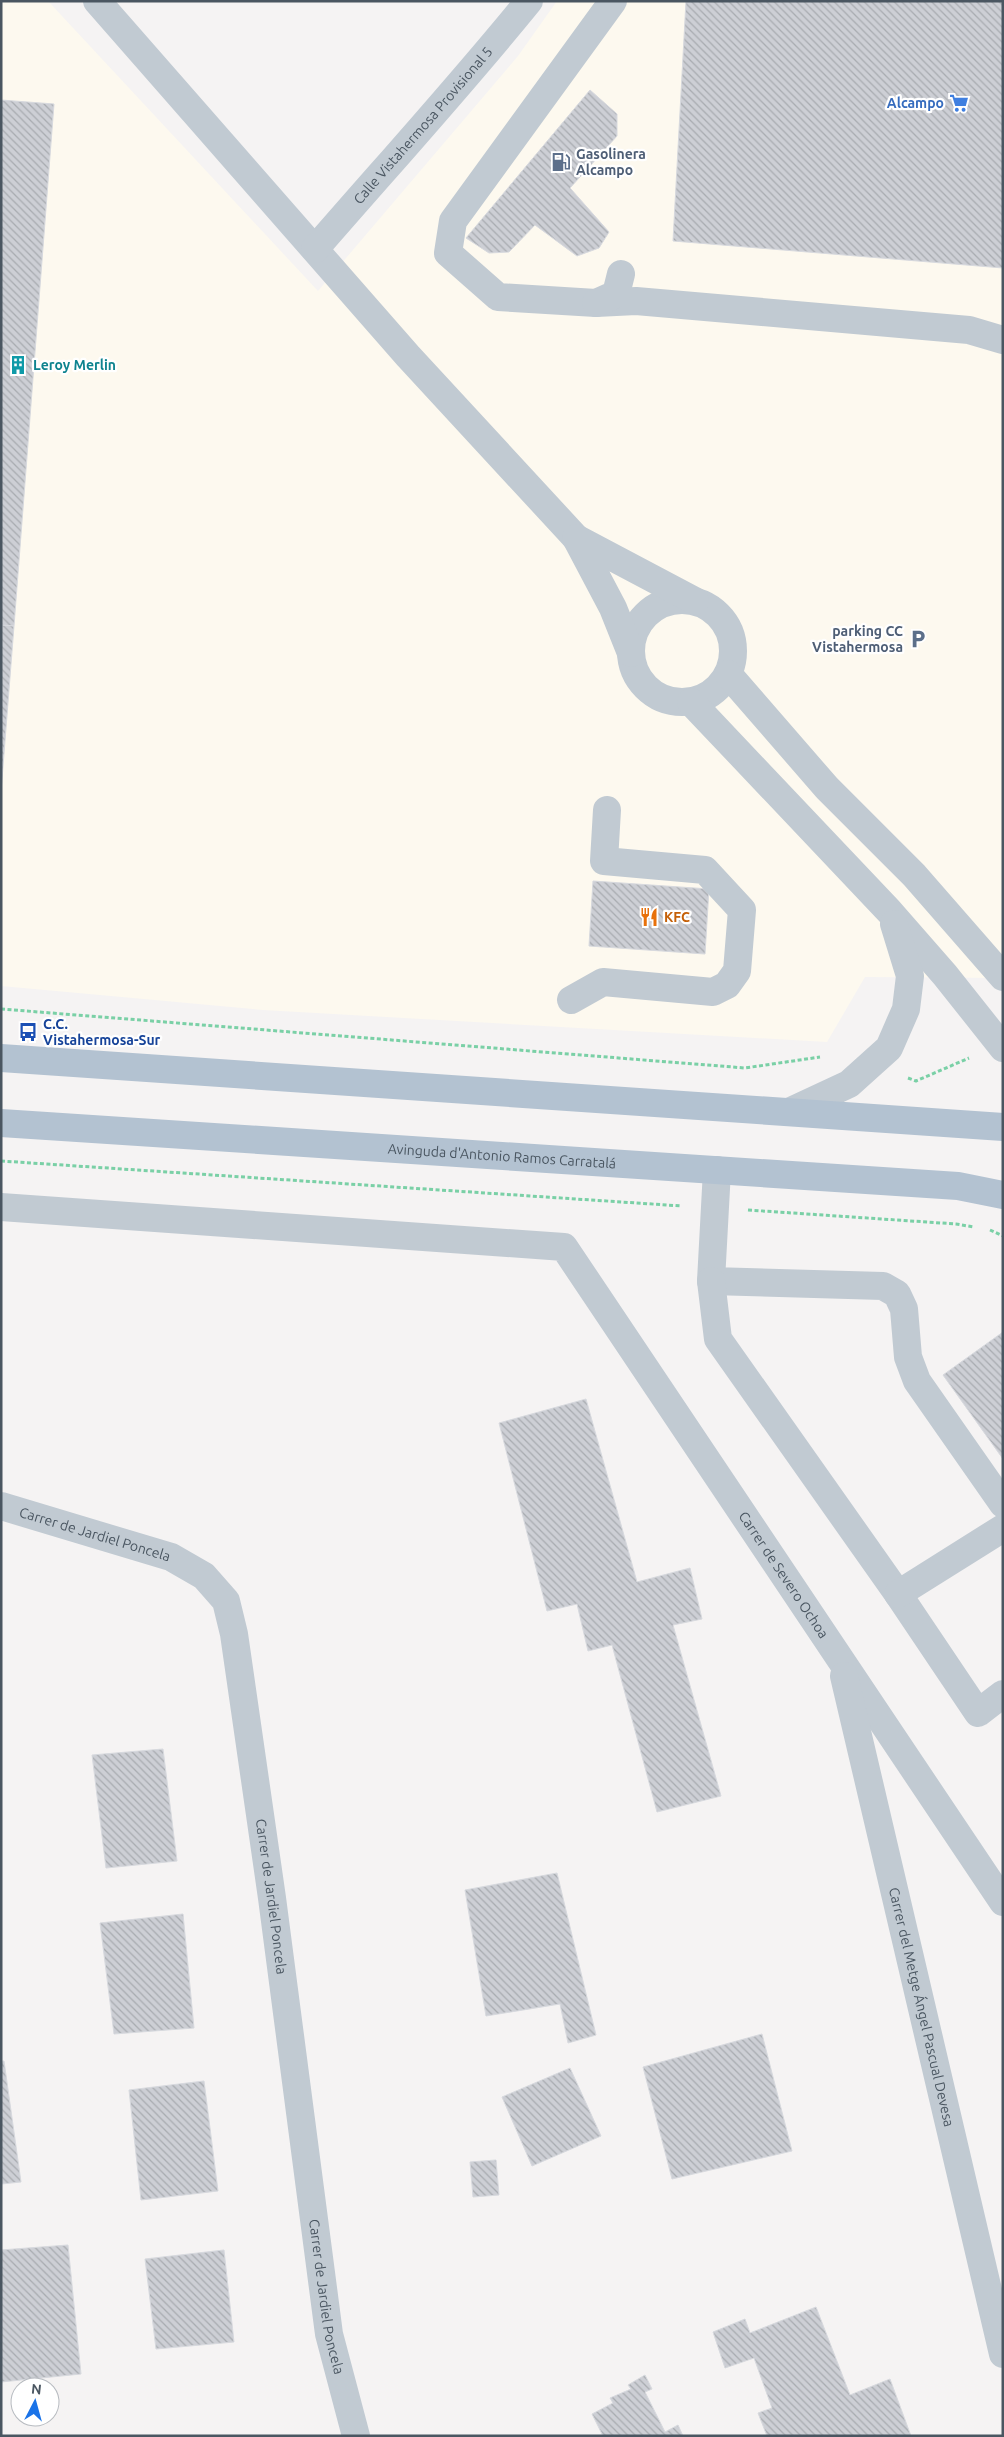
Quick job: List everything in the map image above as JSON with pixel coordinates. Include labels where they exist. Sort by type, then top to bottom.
[{"type":"main road","points":[[1,1058],[1003,1126]]},
{"type":"main road","name":"Avinguda d'Antonio Ramos Carratalá","points":[[1,1122],[958,1186],[1003,1195]]},
{"type":"street","points":[[97,1],[408,356],[576,538],[613,608],[633,666],[642,684],[658,696],[674,702],[692,702],[713,692],[728,674],[734,654],[730,635],[722,619],[710,608],[576,538]]},
{"type":"street","name":"Calle Vistahermosa Provisional 5","points":[[315,249],[379,174],[465,80],[529,1]]},
{"type":"street","points":[[613,1],[453,221],[448,253],[498,297],[596,303],[636,301],[959,329],[1003,340]]},
{"type":"street","points":[[596,303],[616,294],[621,274]]},
{"type":"street","points":[[630,653],[634,634],[643,618],[658,606],[676,600],[695,601]]},
{"type":"street","points":[[728,674],[827,788],[914,875],[1003,977]]},
{"type":"street","points":[[692,702],[889,911],[946,975],[1002,1046]]},
{"type":"street","points":[[571,1000],[602,982],[713,992],[727,985],[737,971],[742,910],[705,870],[604,861],[607,810]]},
{"type":"street","points":[[791,1111],[849,1084],[889,1048],[906,1009],[910,976],[903,947],[889,911]]},
{"type":"street","points":[[717,1170],[711,1281],[718,1339],[898,1594],[978,1713],[1003,1694]]},
{"type":"street","name":"Carrer de Severo Ochoa","points":[[1,1207],[564,1247],[1003,1902]]},
{"type":"street","points":[[711,1281],[883,1286],[897,1294],[904,1309],[908,1357],[916,1381],[1003,1504]]},
{"type":"street","name":"Carrer de Jardiel Poncela","points":[[1,1506],[171,1557],[204,1576],[226,1601],[234,1634],[268,1869],[329,2334],[356,2436]]},
{"type":"street","points":[[898,1594],[1003,1528]]},
{"type":"street","name":"Carrer del Metge Ángel Pascual Devesa","points":[[840,1660],[1003,2354]]},
{"type":"path","points":[[1,1009],[746,1068],[822,1057],[872,1064],[916,1081],[1002,1046]]},
{"type":"path","points":[[1,1161],[956,1224],[991,1230],[1003,1236]]},
{"type":"shaded area","points":[[1,1],[48,1],[318,291],[518,56],[557,1],[1003,1],[1003,978],[865,977],[827,1042],[263,1010],[1,986]]},
{"type":"building","points":[[686,1],[1003,1],[1003,268],[673,241]]},
{"type":"building","name":"Gasolinera Alcampo","points":[[590,90],[617,114],[617,136],[570,188],[609,232],[599,248],[577,256],[535,225],[509,252],[489,253],[466,238]]},
{"type":"building","name":"Leroy Merlin","points":[[1,100],[54,104],[14,626],[1,625]]},
{"type":"building","points":[[1,625],[14,626],[1,792]]},
{"type":"building","name":"KFC","points":[[593,881],[709,889],[705,954],[589,946]]},
{"type":"building","points":[[1003,1332],[1003,1459],[943,1375]]},
{"type":"building","points":[[586,1399],[637,1582],[690,1568],[702,1619],[673,1625],[721,1796],[657,1812],[612,1645],[588,1651],[577,1604],[547,1611],[499,1423]]},
{"type":"building","points":[[163,1749],[177,1861],[106,1868],[92,1755]]},
{"type":"building","points":[[557,1873],[596,2035],[568,2043],[560,2004],[486,2016],[465,1890]]},
{"type":"building","points":[[183,1914],[194,2028],[114,2034],[100,1923]]},
{"type":"building","points":[[762,2034],[792,2151],[672,2179],[643,2067]]},
{"type":"building","points":[[1,2061],[4,2061],[21,2182],[1,2184]]},
{"type":"building","points":[[570,2068],[601,2136],[532,2166],[502,2097]]},
{"type":"building","points":[[204,2081],[218,2191],[141,2200],[129,2090]]},
{"type":"building","points":[[496,2160],[499,2195],[473,2197],[470,2162]]},
{"type":"building","points":[[68,2245],[81,2374],[51,2377],[10,2377],[10,2381],[1,2382],[1,2250]]},
{"type":"building","points":[[224,2250],[234,2342],[156,2349],[145,2259]]},
{"type":"building","points":[[816,2307],[850,2395],[890,2379],[911,2436],[767,2436],[758,2413],[772,2408],[754,2358],[725,2368],[713,2332],[745,2319],[750,2333]]},
{"type":"building","points":[[645,2375],[652,2389],[645,2392],[665,2432],[678,2425],[683,2436],[603,2436],[592,2414],[613,2403],[610,2398],[631,2389],[628,2385]]},
{"type":"place","name":"Alcampo","points":[[959,103]]},
{"type":"place","name":"Gasolinera Alcampo","points":[[561,162]]},
{"type":"place","name":"Leroy Merlin","points":[[18,365]]},
{"type":"place","name":"parking CC Vistahermosa","points":[[918,639]]},
{"type":"place","name":"KFC","points":[[649,917]]},
{"type":"place","name":"C.C. Vistahermosa-Sur","points":[[28,1032]]}]
